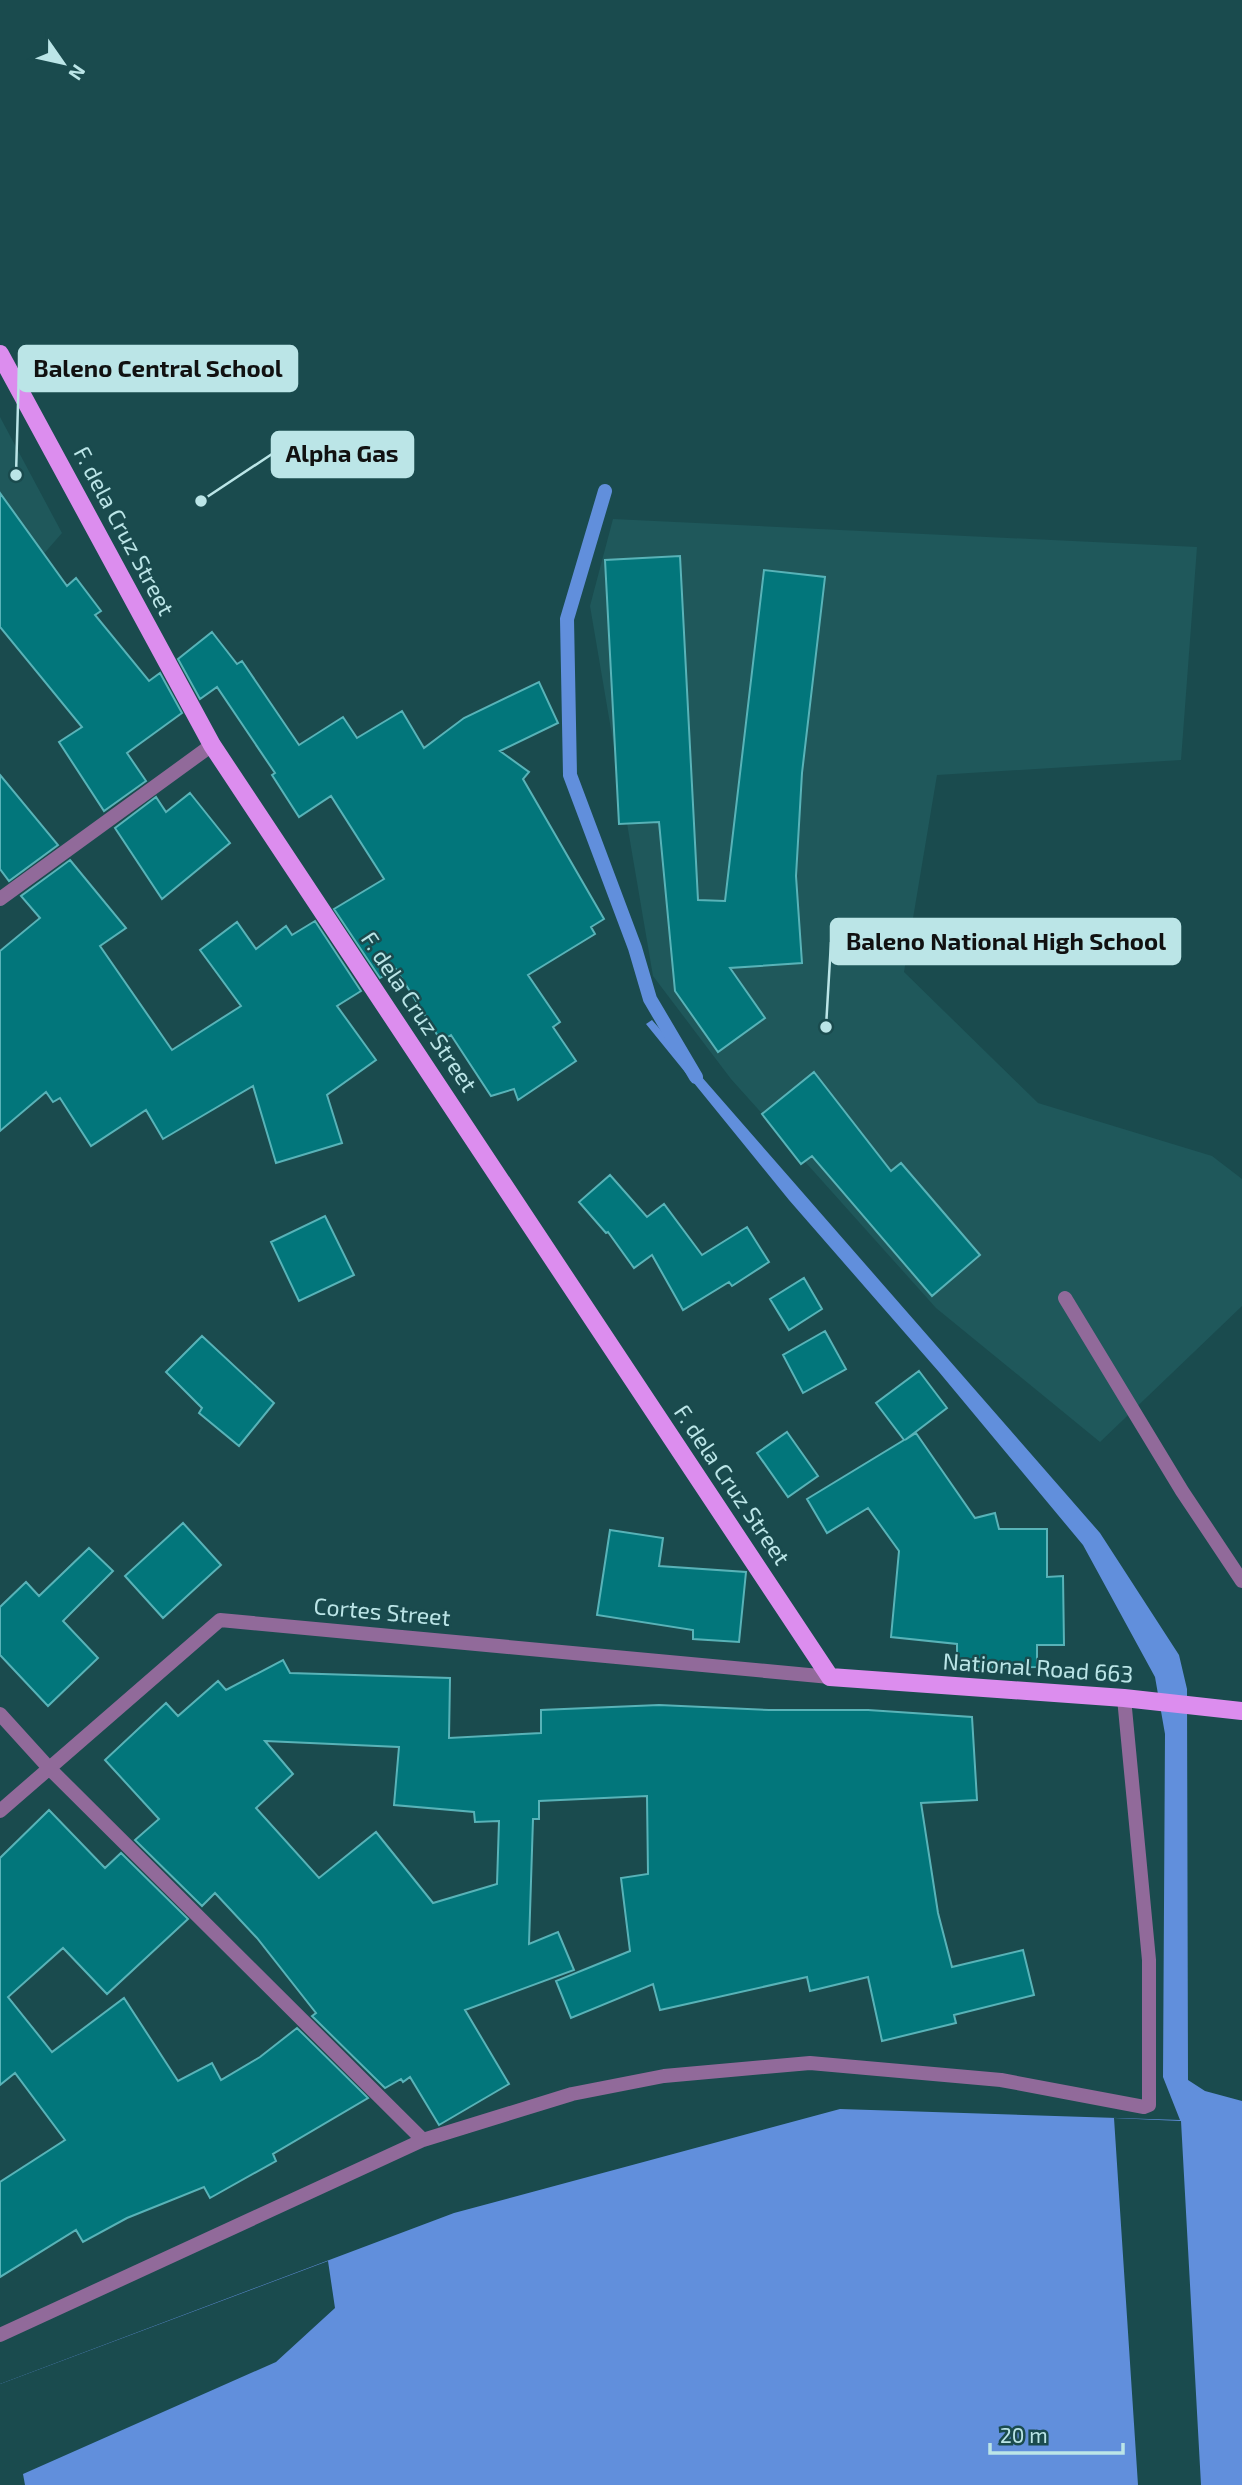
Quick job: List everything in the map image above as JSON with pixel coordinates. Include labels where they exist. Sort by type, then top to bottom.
[{"type":"main road","name":"F. dela Cruz Street","points":[[0,354],[212,745],[830,1677]]},
{"type":"main road","name":"National Road 663","points":[[830,1677],[1124,1698],[1237,1711]]},
{"type":"street","points":[[0,899],[212,745]]},
{"type":"street","points":[[1065,1298],[1182,1491],[1242,1581]]},
{"type":"street","name":"Cortes Street","points":[[0,1811],[220,1620],[830,1677]]},
{"type":"street","points":[[0,2335],[423,2140],[585,2092],[664,2076],[810,2063],[1001,2080],[1144,2107],[1149,2105],[1152,2098],[1149,1960],[1124,1698]]},
{"type":"street","points":[[0,1714],[49,1768],[423,2140]]},
{"type":"shaded area","points":[[0,417],[62,533],[0,604]]},
{"type":"shaded area","points":[[613,519],[1197,547],[1181,760],[937,775],[904,972],[1038,1103],[1212,1156],[1242,1179],[1242,1306],[1100,1442],[936,1308],[731,1079],[653,976],[590,606]]},
{"type":"water","points":[[652,1020],[1100,1533],[1179,1655],[1187,1689],[1188,2080],[1205,2091],[1242,2101],[1242,2485],[0,2485],[0,2384],[454,2213],[840,2109],[1180,2120],[1163,2077],[1165,1734],[1155,1677],[1083,1545],[939,1372],[789,1200],[646,1024]]},
{"type":"pier","points":[[1114,2118],[1181,2121],[1201,2485],[1138,2485]]},
{"type":"pier","points":[[328,2261],[335,2308],[276,2362],[23,2474],[25,2485],[0,2485],[0,2384]]},
{"type":"building","points":[[0,493],[67,586],[76,578],[101,611],[95,615],[149,681],[160,673],[182,713],[127,753],[146,781],[104,811],[59,742],[82,727],[0,627]]},
{"type":"building","points":[[680,556],[698,900],[725,901],[764,570],[825,577],[802,773],[796,876],[802,963],[730,968],[765,1018],[718,1052],[675,991],[659,822],[619,824],[605,560]]},
{"type":"building","points":[[212,632],[237,664],[242,661],[299,745],[343,717],[357,738],[402,711],[424,748],[464,718],[539,682],[558,723],[500,751],[529,772],[523,779],[604,919],[591,927],[595,934],[528,975],[560,1022],[553,1027],[576,1061],[518,1100],[514,1089],[491,1096],[451,1035],[441,1041],[396,969],[380,978],[334,909],[384,879],[331,796],[299,817],[272,775],[275,773],[217,687],[200,699],[178,659]]},
{"type":"building","points":[[0,775],[58,845],[9,881],[0,869]]},
{"type":"building","points":[[190,793],[230,843],[162,899],[115,828],[156,797],[166,812]]},
{"type":"building","points":[[70,860],[126,928],[100,946],[172,1050],[241,1006],[200,950],[237,922],[256,949],[286,926],[292,935],[315,921],[361,991],[337,1006],[376,1060],[327,1095],[342,1143],[276,1163],[253,1086],[163,1139],[146,1110],[91,1146],[60,1098],[53,1102],[46,1092],[0,1131],[0,951],[40,918],[21,896]]},
{"type":"building","points":[[814,1072],[891,1171],[901,1163],[980,1255],[932,1296],[812,1156],[801,1164],[762,1114]]},
{"type":"building","points":[[610,1175],[647,1217],[664,1204],[702,1255],[747,1227],[769,1262],[732,1286],[729,1282],[683,1310],[652,1255],[634,1268],[608,1232],[606,1233],[579,1202]]},
{"type":"building","points":[[325,1216],[354,1275],[299,1301],[271,1242]]},
{"type":"building","points":[[804,1278],[822,1309],[789,1330],[770,1299]]},
{"type":"building","points":[[825,1331],[846,1369],[803,1393],[783,1355]]},
{"type":"building","points":[[202,1336],[274,1403],[239,1446],[199,1413],[202,1408],[166,1372]]},
{"type":"building","points":[[919,1371],[947,1408],[905,1440],[916,1433],[975,1518],[995,1513],[999,1529],[1047,1529],[1047,1577],[1063,1576],[1064,1645],[1037,1645],[1037,1667],[957,1668],[957,1644],[891,1637],[899,1551],[868,1508],[827,1533],[807,1499],[904,1440],[876,1403]]},
{"type":"building","points":[[787,1432],[818,1476],[788,1497],[757,1453]]},
{"type":"building","points":[[183,1523],[221,1565],[163,1618],[125,1576]]},
{"type":"building","points":[[610,1530],[663,1538],[659,1566],[746,1572],[739,1642],[693,1639],[693,1630],[597,1615]]},
{"type":"building","points":[[89,1548],[113,1571],[63,1621],[98,1658],[48,1706],[0,1655],[0,1607],[26,1582],[39,1596]]},
{"type":"building","points":[[283,1660],[290,1673],[450,1678],[449,1738],[541,1733],[541,1710],[659,1705],[769,1710],[868,1710],[972,1717],[977,1800],[921,1803],[938,1913],[952,1967],[1023,1950],[1034,1995],[954,2015],[956,2023],[882,2041],[868,1977],[810,1991],[807,1977],[660,2010],[653,1984],[571,2018],[556,1981],[630,1951],[621,1878],[648,1874],[647,1796],[539,1801],[539,1819],[533,1819],[529,1944],[558,1932],[574,1970],[465,2010],[509,2084],[439,2125],[410,2077],[385,2088],[312,2016],[316,2013],[257,1938],[215,1893],[202,1906],[135,1840],[159,1819],[105,1760],[166,1703],[178,1716],[218,1681],[226,1690]],"holes":[[[265,1741],[399,1747],[394,1805],[474,1812],[475,1822],[499,1821],[497,1884],[433,1903],[376,1832],[319,1878],[256,1808],[293,1774]]]},
{"type":"building","points":[[49,1810],[105,1868],[121,1853],[188,1919],[107,1994],[63,1948],[8,1997],[52,2052],[124,1998],[178,2081],[212,2063],[221,2080],[260,2057],[297,2028],[368,2098],[273,2154],[276,2161],[210,2198],[204,2187],[127,2218],[83,2242],[76,2230],[0,2277],[0,2182],[65,2140],[15,2073],[0,2085],[0,1858]]},
{"type":"waterway","points":[[605,491],[567,619],[570,775],[635,948],[650,999],[696,1077]]},
{"type":"place","name":"Baleno Central School","points":[[16,475]]},
{"type":"place","name":"Alpha Gas","points":[[201,501]]},
{"type":"place","name":"Baleno National High School","points":[[826,1027]]}]
